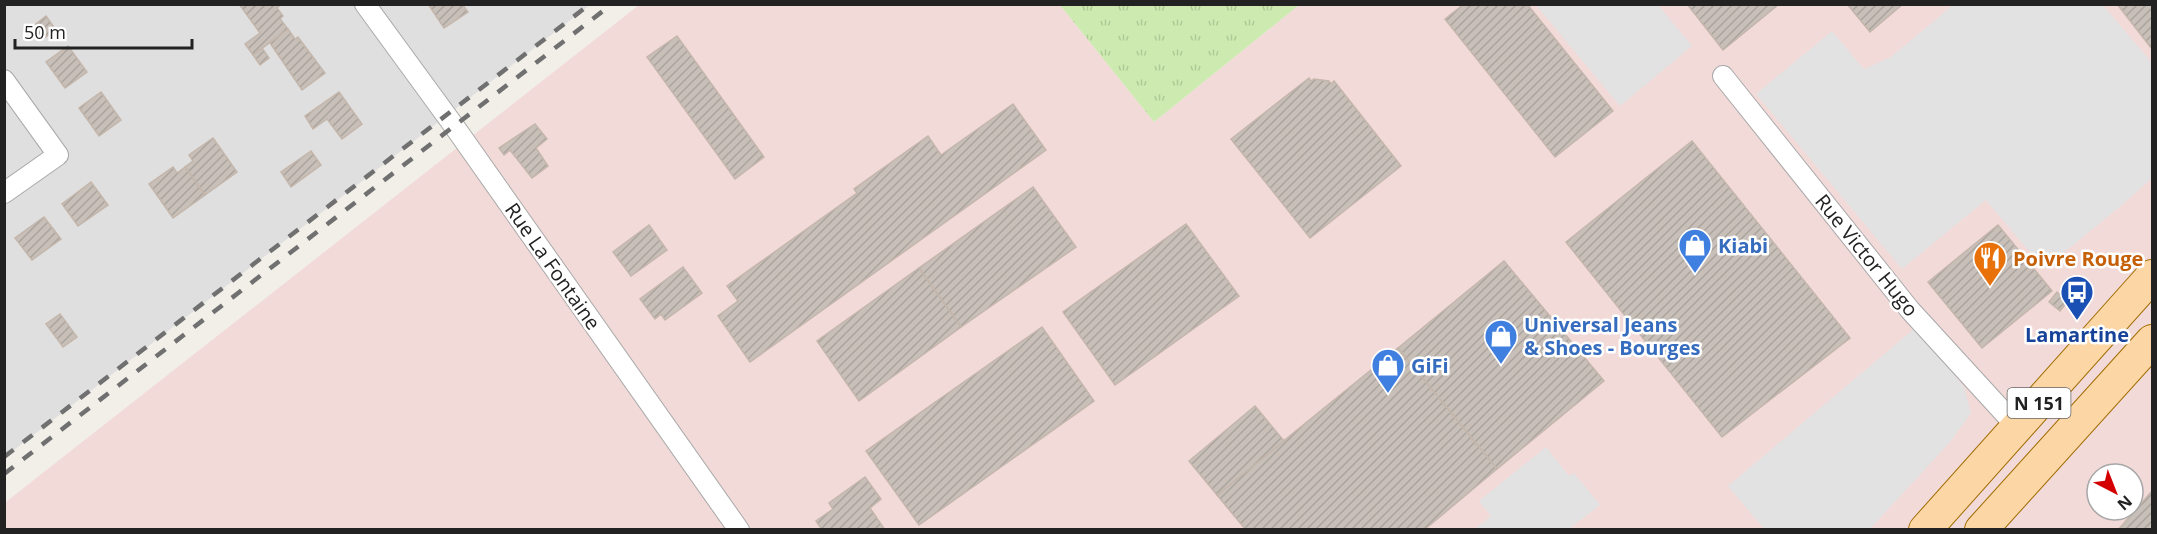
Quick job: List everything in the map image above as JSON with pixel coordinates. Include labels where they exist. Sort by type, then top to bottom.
[{"type":"main road","name":"N 151","points":[[1925,530],[2152,276]]},
{"type":"main road","name":"N 151","points":[[1981,530],[2152,341]]},
{"type":"street","name":"Rue La Fontaine","points":[[365,4],[454,126],[739,530]]},
{"type":"street","name":"Rue Victor Hugo","points":[[1722,76],[1910,310],[2018,428]]},
{"type":"street","points":[[4,80],[58,155],[4,193]]},
{"type":"shaded area","points":[[5,5],[590,5],[5,457]]},
{"type":"shaded area","points":[[639,5],[1060,5],[1154,122],[1299,5],[2152,5],[2152,529],[5,530],[5,503]]},
{"type":"shaded area","points":[[1536,5],[1658,5],[1692,46],[1620,106]]},
{"type":"shaded area","points":[[1953,5],[2103,5],[2152,63],[2152,178],[2044,269],[1986,200],[1902,269],[1756,94],[1832,31],[1864,69],[1891,57]]},
{"type":"shaded area","points":[[1915,328],[1964,387],[1971,413],[1950,442],[1870,529],[1764,529],[1728,486]]},
{"type":"shaded area","points":[[1546,447],[1569,476],[1574,473],[1600,505],[1569,529],[1475,529],[1491,516],[1479,501]]},
{"type":"green space","points":[[1060,5],[1299,5],[1154,122]]},
{"type":"building","points":[[239,4],[281,4],[277,8],[283,16],[280,19],[288,29],[253,55],[245,44],[260,33]]},
{"type":"building","points":[[428,4],[462,4],[468,12],[444,28]]},
{"type":"building","points":[[1464,4],[1527,4],[1613,111],[1555,157],[1445,19]]},
{"type":"building","points":[[1687,4],[1779,4],[1723,50]]},
{"type":"building","points":[[1847,4],[1903,4],[1870,32]]},
{"type":"building","points":[[2117,4],[2152,4],[2152,49]]},
{"type":"building","points":[[46,16],[56,30],[41,40],[32,27]]},
{"type":"building","points":[[288,29],[295,39],[298,37],[325,73],[302,90],[270,43]]},
{"type":"building","points":[[677,36],[764,157],[735,179],[647,57]]},
{"type":"building","points":[[68,46],[87,72],[65,88],[46,62]]},
{"type":"building","points":[[262,48],[269,58],[260,65],[253,55]]},
{"type":"building","points":[[1309,78],[1311,81],[1314,79],[1329,81],[1331,84],[1334,81],[1401,166],[1310,238],[1231,139]]},
{"type":"building","points":[[101,92],[121,120],[99,136],[79,108]]},
{"type":"building","points":[[339,92],[362,124],[342,139],[327,119],[313,129],[305,116]]},
{"type":"building","points":[[1013,104],[1046,150],[750,362],[718,316],[738,301],[727,286],[857,193],[854,189],[928,136],[941,155]]},
{"type":"building","points":[[535,124],[547,139],[536,148],[548,166],[532,178],[510,150],[504,155],[499,148]]},
{"type":"building","points":[[213,138],[237,172],[205,195],[185,167],[193,161],[189,155]]},
{"type":"building","name":"Kiabi","points":[[1692,141],[1850,338],[1722,437],[1566,242]]},
{"type":"building","points":[[311,151],[321,165],[291,187],[281,172]]},
{"type":"building","points":[[173,167],[177,173],[185,167],[205,195],[173,218],[149,184]]},
{"type":"building","points":[[91,182],[108,205],[78,226],[62,204]]},
{"type":"building","points":[[1033,187],[1076,247],[961,327],[919,268]]},
{"type":"building","points":[[44,217],[61,239],[32,260],[15,238]]},
{"type":"building","points":[[1186,224],[1239,296],[1115,385],[1063,312]]},
{"type":"building","points":[[649,225],[667,250],[631,276],[613,252]]},
{"type":"building","name":"Poivre Rouge","points":[[1998,225],[2052,291],[1982,348],[1928,282]]},
{"type":"building","name":"Universal Jeans & Shoes - Bourges","points":[[1504,261],[1604,381],[1497,469],[1398,348]]},
{"type":"building","points":[[683,267],[702,293],[665,320],[661,314],[655,319],[640,299]]},
{"type":"building","points":[[919,268],[961,327],[859,401],[817,341]]},
{"type":"building","points":[[2057,292],[2068,301],[2060,311],[2049,302]]},
{"type":"building","points":[[60,314],[77,337],[63,347],[46,324]]},
{"type":"building","points":[[1042,327],[1094,401],[919,525],[866,451]]},
{"type":"building","name":"GiFi","points":[[1398,348],[1497,469],[1424,530],[1246,530],[1217,495]]},
{"type":"building","points":[[1255,406],[1284,441],[1217,495],[1189,461]]},
{"type":"building","points":[[865,477],[881,499],[870,508],[885,530],[822,530],[816,521],[833,509],[829,503]]},
{"type":"building","points":[[2152,491],[2152,530],[2118,530],[2125,522],[2145,522],[2145,499]]},
{"type":"railway","points":[[4,457],[590,4]]},
{"type":"railway","points":[[4,474],[612,4]]},
{"type":"place","name":"Kiabi","points":[[1695,274]]},
{"type":"place","name":"Poivre Rouge","points":[[1990,287]]},
{"type":"place","name":"Lamartine","points":[[2077,321]]},
{"type":"place","name":"Universal Jeans & Shoes - Bourges","points":[[1501,365]]},
{"type":"place","name":"GiFi","points":[[1388,394]]}]
